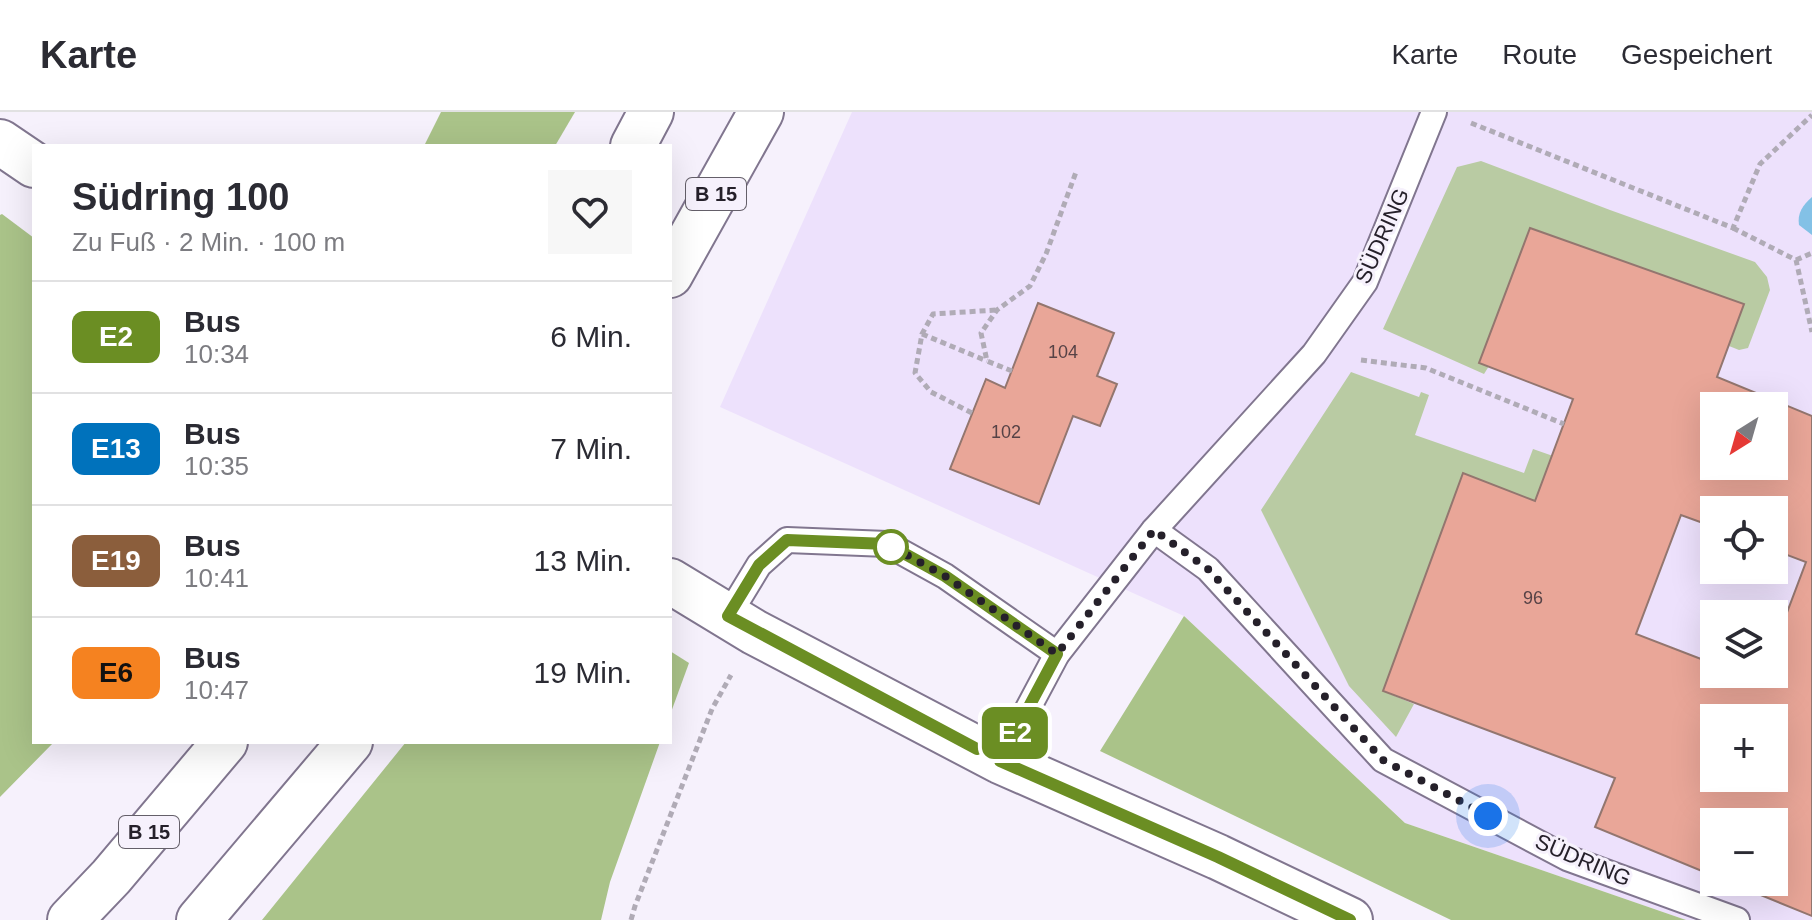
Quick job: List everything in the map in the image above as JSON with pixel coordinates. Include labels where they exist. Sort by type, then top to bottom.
[{"type":"main road","points":[[634,144],[651,112]]},
{"type":"main road","name":"B 15","points":[[672,271],[761,112]]},
{"type":"main road","points":[[0,142],[32,164]]},
{"type":"main road","points":[[672,582],[741,624],[1000,761],[1218,857],[1350,920]]},
{"type":"main road","name":"B 15","points":[[70,920],[111,877],[223,744]]},
{"type":"main road","points":[[199,920],[348,744]]},
{"type":"lane","name":"SÜDRING","points":[[1000,761],[1057,654],[1154,530],[1314,354],[1365,282],[1434,112]]},
{"type":"lane","name":"SÜDRING","points":[[1154,530],[1208,569],[1383,760],[1567,858],[1737,920]]},
{"type":"lane","points":[[741,624],[759,565],[787,540],[887,544],[945,576],[1057,654]]},
{"type":"path","points":[[1733,228],[1760,164],[1812,115]]},
{"type":"path","points":[[1469,122],[1733,228],[1796,260]]},
{"type":"path","points":[[987,361],[981,333],[997,310],[1030,286],[1046,254],[1076,172]]},
{"type":"path","points":[[1796,260],[1812,253]]},
{"type":"path","points":[[1796,260],[1812,332]]},
{"type":"path","points":[[972,413],[931,392],[915,373],[922,334],[933,314],[997,310]]},
{"type":"path","points":[[922,334],[1012,371]]},
{"type":"path","points":[[1361,360],[1426,368],[1564,424]]},
{"type":"path","points":[[631,920],[712,709],[741,624]]},
{"type":"shaded area","points":[[852,112],[1812,112],[1812,920],[1686,920],[1405,823],[1184,616],[720,407]]},
{"type":"green space","points":[[441,112],[575,112],[556,144],[425,144]]},
{"type":"green space","points":[[1481,161],[1755,262],[1767,277],[1770,290],[1748,348],[1739,350],[1729,346],[1744,304],[1531,228],[1479,363],[1489,366],[1484,374],[1383,329],[1457,167]]},
{"type":"green space","points":[[0,215],[32,236],[32,744],[52,744],[0,797]]},
{"type":"green space","points":[[1351,372],[1419,397],[1421,392],[1429,395],[1415,435],[1524,473],[1533,449],[1553,456],[1535,501],[1463,474],[1383,691],[1414,704],[1396,737],[1349,686],[1261,510]]},
{"type":"green space","points":[[1184,616],[1405,823],[1686,920],[1451,920],[1100,751]]},
{"type":"green space","points":[[672,652],[689,663],[672,710]]},
{"type":"green space","points":[[404,744],[659,744],[610,882],[601,920],[262,920]]},
{"type":"water","points":[[1812,197],[1812,235],[1799,225],[1799,217]]},
{"type":"building","points":[[1530,228],[1744,304],[1717,377],[1754,392],[1700,392],[1700,480],[1788,480],[1788,406],[1812,416],[1812,916],[1763,896],[1788,896],[1788,808],[1700,808],[1700,870],[1595,827],[1615,778],[1383,691],[1463,473],[1535,501],[1573,399],[1479,363]],"holes":[[[1700,496],[1788,496],[1788,555],[1806,562],[1788,610],[1788,688],[1700,688],[1700,659],[1636,634],[1681,515],[1700,522]]]},
{"type":"building","points":[[1038,303],[1114,333],[1097,376],[1117,384],[1100,426],[1073,416],[1039,504],[950,469],[986,379],[1005,388]]},
{"type":"bus line","name":"E2","points":[[977,749],[728,616],[759,565],[787,540],[887,544],[945,576],[1057,654],[1000,761],[1218,857],[1350,920]]},
{"type":"route","points":[[891,547],[887,544],[945,576],[1057,654],[1154,530],[1208,569],[1383,760],[1488,816]]}]
